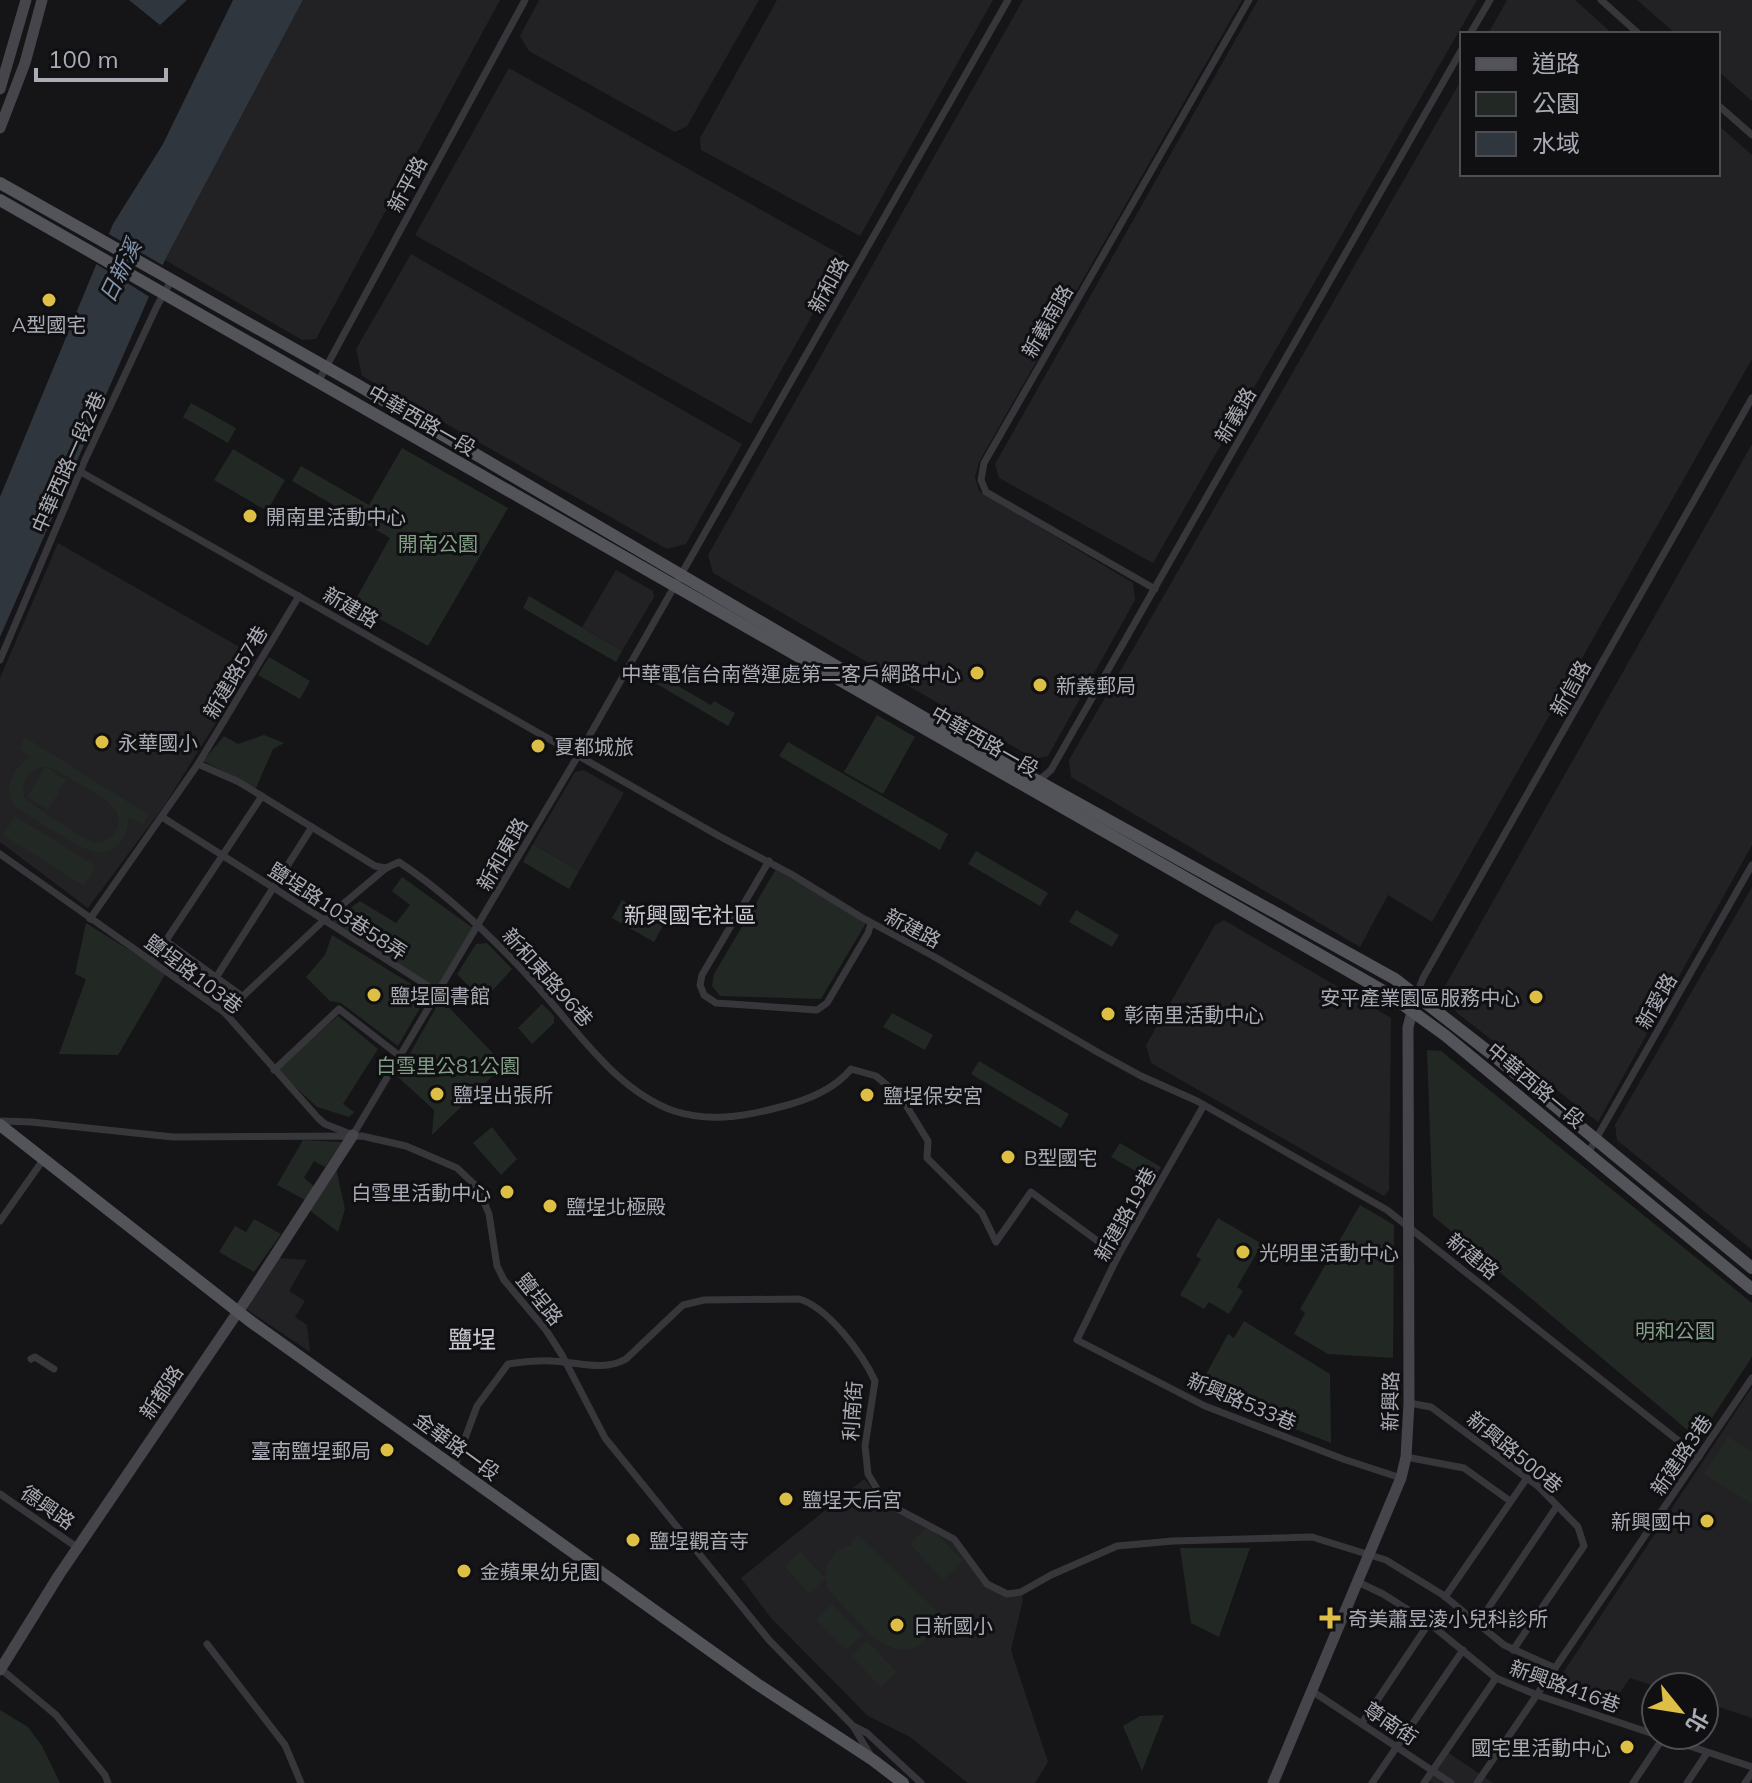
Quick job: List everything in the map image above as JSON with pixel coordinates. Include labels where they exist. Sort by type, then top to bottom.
[{"type":"main road","name":"中華西路一段","points":[[0,183],[326,367],[1027,788],[1413,1010],[1752,1289]]},
{"type":"main road","name":"中華西路一段","points":[[0,200],[318,382],[1395,979],[1752,1268]]},
{"type":"main road","name":"金華路一段","points":[[0,1123],[238,1312],[757,1684],[903,1783]]},
{"type":"street","points":[[0,89],[26,0]]},
{"type":"street","points":[[0,128],[25,63],[42,0]]},
{"type":"street","name":"新平路","points":[[318,382],[525,0]]},
{"type":"street","name":"新和路","points":[[678,581],[1008,0]]},
{"type":"street","name":"新義南路","points":[[1155,589],[986,492],[981,480],[984,463],[1249,0]]},
{"type":"street","points":[[1471,32],[1490,0]]},
{"type":"street","points":[[1601,0],[1637,32]]},
{"type":"street","name":"新義路","points":[[1027,788],[1051,770],[1460,53]]},
{"type":"street","points":[[1720,107],[1752,135]]},
{"type":"street","name":"中華西路一段2巷","points":[[0,660],[168,277]]},
{"type":"street","name":"新信路","points":[[1417,994],[1423,978],[1752,398]]},
{"type":"street","name":"新建路","points":[[81,472],[719,836],[769,861],[1099,1053],[1204,1105],[1387,1210],[1699,1457]]},
{"type":"street","name":"新和東路","points":[[353,1135],[480,925],[678,581]]},
{"type":"street","name":"新建路57巷","points":[[90,919],[198,764],[299,596]]},
{"type":"street","points":[[198,764],[239,782],[375,866],[386,868]]},
{"type":"street","points":[[153,960],[262,796]]},
{"type":"street","name":"鹽埕路103巷58弄","points":[[162,817],[439,993]]},
{"type":"street","points":[[217,976],[312,827]]},
{"type":"street","name":"鹽埕路103巷","points":[[0,854],[225,1013],[325,1124],[353,1135]]},
{"type":"street","points":[[769,861],[702,975],[700,985],[704,995],[716,1003],[817,1010],[827,1003],[871,923]]},
{"type":"street","name":"新和東路96巷","points":[[386,868],[399,862],[480,925],[563,1014],[607,1067],[644,1095],[673,1110],[708,1119],[753,1114],[790,1105],[844,1078],[851,1069],[876,1076],[901,1097],[928,1141],[927,1158],[982,1213],[996,1242],[1031,1192],[1118,1256]]},
{"type":"street","name":"新愛路","points":[[1588,1153],[1752,865]]},
{"type":"street","points":[[225,1013],[323,921],[386,868]]},
{"type":"street","name":"鹽埕路103巷","points":[[166,941],[242,996]]},
{"type":"street","name":"新興路","points":[[1273,1783],[1370,1555],[1401,1478],[1406,1457],[1409,1403],[1408,1027],[1417,994]]},
{"type":"street","points":[[274,1070],[339,1009],[401,1057]]},
{"type":"street","name":"新建路19巷","points":[[1077,1340],[1118,1256],[1204,1105]]},
{"type":"street","name":"鹽埕路","points":[[0,1123],[173,1137],[353,1135],[406,1146],[457,1168],[474,1184],[489,1214],[497,1266],[504,1280],[546,1330],[605,1438],[769,1640],[853,1726],[873,1760]]},
{"type":"street","name":"新都路","points":[[0,1670],[353,1135]]},
{"type":"street","points":[[0,1221],[43,1160]]},
{"type":"street","name":"利南街","points":[[454,1468],[477,1406],[508,1364],[552,1361],[616,1364],[626,1359],[683,1305],[704,1300],[799,1299],[813,1305],[839,1328],[875,1381],[865,1446],[868,1474],[882,1497],[894,1507],[954,1539],[987,1584],[1007,1594],[1021,1592],[1117,1546],[1173,1541],[1312,1537],[1370,1555]]},
{"type":"street","name":"新興路533巷","points":[[1077,1340],[1205,1406],[1401,1478]]},
{"type":"street","points":[[31,1359],[35,1357],[54,1369]]},
{"type":"street","name":"新建路3巷","points":[[1477,1783],[1752,1378]]},
{"type":"street","name":"新興路500巷","points":[[1409,1403],[1431,1407],[1527,1478],[1578,1527],[1584,1546],[1513,1650]]},
{"type":"street","points":[[1406,1457],[1464,1468],[1510,1501]]},
{"type":"street","points":[[1445,1597],[1527,1478]]},
{"type":"street","name":"德興路","points":[[0,1494],[78,1548]]},
{"type":"street","points":[[1479,1622],[1557,1506]]},
{"type":"street","points":[[1370,1555],[1386,1560],[1445,1597],[1513,1650],[1555,1668]]},
{"type":"street","name":"新興路416巷","points":[[1358,1582],[1429,1623],[1496,1678],[1640,1730]]},
{"type":"street","points":[[1362,1723],[1429,1623]]},
{"type":"street","points":[[207,1644],[285,1745],[301,1783]]},
{"type":"street","points":[[1372,1783],[1463,1650]]},
{"type":"street","points":[[0,1670],[56,1715],[105,1775],[108,1783]]},
{"type":"street","points":[[1424,1783],[1496,1678]]},
{"type":"street","name":"尊南街","points":[[1312,1691],[1451,1783]]},
{"type":"street","name":"鹽埕路","points":[[853,1726],[867,1733],[921,1783]]},
{"type":"street","points":[[1633,1783],[1654,1751]]},
{"type":"street","name":"新興路416巷","points":[[1701,1751],[1752,1770]]},
{"type":"street","points":[[1687,1783],[1707,1753]]},
{"type":"street","points":[[1745,1783],[1752,1770]]},
{"type":"shaded area","points":[[303,0],[500,0],[316,339],[302,340],[165,260]]},
{"type":"shaded area","points":[[539,0],[759,0],[687,126],[675,132],[529,51],[520,36]]},
{"type":"shaded area","points":[[777,0],[993,0],[860,236],[701,150],[700,138]]},
{"type":"shaded area","points":[[1023,0],[1242,0],[979,462],[975,477],[979,491],[1133,583],[1135,600],[1048,756],[1035,759],[713,573],[708,555]]},
{"type":"shaded area","points":[[1258,0],[1477,0],[1153,563],[999,478],[995,464]]},
{"type":"shaded area","points":[[1507,0],[1575,0],[1611,32],[1489,32]]},
{"type":"shaded area","points":[[1637,0],[1752,0],[1752,101],[1720,73],[1720,32],[1674,32]]},
{"type":"shaded area","points":[[509,68],[845,257],[751,424],[415,235]]},
{"type":"shaded area","points":[[1460,82],[1460,176],[1720,176],[1720,127],[1752,155],[1752,359],[1432,922],[1388,895],[1360,947],[1071,777],[1069,760]]},
{"type":"shaded area","points":[[411,254],[742,444],[686,544],[667,549],[362,376],[356,349]]},
{"type":"shaded area","points":[[1752,444],[1752,845],[1598,1122],[1457,1013],[1445,986]]},
{"type":"shaded area","name":"永華國小","points":[[58,543],[257,657],[164,806],[88,908],[0,842],[0,678]]},
{"type":"shaded area","points":[[616,570],[653,591],[654,597],[622,651],[582,627]]},
{"type":"shaded area","points":[[584,770],[624,793],[579,871],[533,844],[575,772]]},
{"type":"shaded area","points":[[1752,887],[1752,1250],[1617,1140],[1615,1125]]},
{"type":"shaded area","points":[[1224,920],[1391,1018],[1389,1190],[1384,1196],[1151,1063],[1146,1045],[1215,925]]},
{"type":"shaded area","points":[[279,1258],[307,1260],[289,1291],[305,1301],[295,1317],[307,1325],[310,1352],[246,1309]]},
{"type":"shaded area","name":"新興國中","points":[[1752,1387],[1752,1718],[1720,1707],[1720,1671],[1640,1671],[1640,1681],[1630,1678],[1613,1702],[1559,1679]]},
{"type":"shaded area","name":"日新國小","points":[[864,1479],[886,1506],[949,1537],[982,1579],[1007,1593],[1021,1593],[1023,1600],[1011,1650],[1048,1762],[1035,1783],[968,1783],[910,1737],[868,1716],[771,1618],[741,1578]]},
{"type":"shaded area","points":[[1446,1751],[1493,1783],[1432,1783],[1427,1780]]},
{"type":"green space","points":[[191,403],[236,428],[228,443],[183,417]]},
{"type":"green space","name":"開南公園","points":[[402,448],[508,508],[428,646],[353,604],[390,538],[292,481],[301,466],[369,505]]},
{"type":"green space","points":[[233,449],[285,480],[267,511],[214,480]]},
{"type":"green space","points":[[529,596],[622,651],[616,662],[523,608]]},
{"type":"green space","points":[[269,657],[310,681],[300,699],[258,675]]},
{"type":"green space","points":[[640,664],[711,705],[714,701],[735,713],[728,726],[635,671]]},
{"type":"green space","points":[[877,715],[915,737],[883,794],[844,772]]},
{"type":"green space","points":[[264,735],[284,743],[273,749],[256,788],[203,761],[224,736],[238,744]]},
{"type":"green space","points":[[25,737],[149,815],[143,825],[129,817],[124,838],[109,851],[94,852],[77,845],[11,801],[11,779],[19,766],[31,757],[19,749]],"holes":[[[45,767],[27,797],[48,810],[66,780],[46,767],[50,767],[114,808],[118,826],[106,840],[94,842],[25,798],[27,777]]]},
{"type":"green space","points":[[788,742],[948,834],[940,850],[779,756]]},
{"type":"green space","points":[[15,816],[96,866],[84,886],[3,835]]},
{"type":"green space","points":[[533,844],[579,871],[569,889],[523,862]]},
{"type":"green space","points":[[976,851],[1048,893],[1040,906],[968,864]]},
{"type":"green space","points":[[776,869],[866,923],[821,999],[720,996],[712,986],[714,974]]},
{"type":"green space","points":[[402,877],[473,928],[437,991],[331,922],[360,901],[396,923],[410,905],[392,891]]},
{"type":"green space","points":[[622,900],[664,924],[654,942],[612,918]]},
{"type":"green space","points":[[1076,910],[1119,935],[1112,947],[1069,922]]},
{"type":"green space","points":[[86,923],[166,973],[118,1055],[59,1054],[86,979],[75,974]]},
{"type":"green space","points":[[332,935],[424,992],[425,999],[398,1046],[341,1003],[330,1001],[306,977],[325,955]]},
{"type":"green space","points":[[487,943],[512,969],[483,1001],[457,974],[476,944]]},
{"type":"green space","name":"白雪里公81公園","points":[[441,999],[504,1065],[432,1135],[434,1110],[397,1076]]},
{"type":"green space","points":[[542,1004],[554,1016],[554,1023],[532,1044],[518,1028]]},
{"type":"green space","points":[[892,1013],[933,1035],[925,1050],[883,1027]]},
{"type":"green space","points":[[338,1016],[378,1049],[343,1104],[354,1112],[349,1117],[317,1107],[277,1070]]},
{"type":"green space","name":"明和公園","points":[[1427,1050],[1441,1051],[1752,1303],[1752,1357],[1698,1439],[1433,1216]]},
{"type":"green space","points":[[979,1061],[1069,1114],[1061,1128],[971,1074]]},
{"type":"green space","points":[[492,1127],[517,1159],[501,1175],[473,1143]]},
{"type":"green space","points":[[303,1140],[342,1142],[325,1167],[314,1161],[304,1178],[314,1186],[305,1200],[277,1185]]},
{"type":"green space","points":[[1120,1143],[1161,1167],[1153,1181],[1111,1157]]},
{"type":"green space","points":[[336,1168],[345,1209],[338,1232],[308,1209]]},
{"type":"green space","points":[[1360,1205],[1394,1225],[1393,1358],[1328,1354],[1294,1334],[1305,1313],[1300,1309]]},
{"type":"green space","points":[[1218,1218],[1262,1244],[1237,1287],[1243,1291],[1229,1314],[1209,1302],[1204,1309],[1180,1295],[1201,1259],[1196,1256]]},
{"type":"green space","points":[[254,1219],[281,1234],[254,1272],[219,1252],[235,1226],[246,1232]]},
{"type":"green space","points":[[1244,1321],[1330,1374],[1331,1443],[1198,1389],[1228,1334],[1234,1338]]},
{"type":"green space","points":[[1728,1437],[1752,1452],[1752,1504],[1704,1474]]},
{"type":"green space","points":[[929,1526],[963,1561],[943,1580],[910,1544]]},
{"type":"green space","points":[[858,1535],[954,1628],[946,1635],[932,1623],[927,1638],[919,1646],[903,1650],[891,1647],[856,1621],[829,1590],[825,1579],[809,1593],[784,1566],[800,1552],[825,1578],[833,1556],[853,1545],[851,1542]]},
{"type":"green space","points":[[1180,1548],[1250,1548],[1219,1637],[1191,1623]]},
{"type":"green space","points":[[832,1604],[862,1635],[846,1650],[816,1619]]},
{"type":"green space","points":[[867,1641],[897,1672],[881,1687],[851,1656]]},
{"type":"green space","points":[[0,1710],[28,1727],[42,1746],[60,1783],[0,1783]]},
{"type":"green space","points":[[1164,1715],[1142,1771],[1123,1726],[1140,1716]]},
{"type":"water","points":[[129,0],[187,0],[160,25]]},
{"type":"water","name":"日新溪","points":[[233,0],[303,0],[165,260],[0,637],[0,497],[113,224],[163,144]]},
{"type":"pier","points":[[107,233],[166,267],[153,299],[93,262]]},
{"type":"place","name":"A型國宅","points":[[49,300]]},
{"type":"place","name":"開南里活動中心","points":[[250,516]]},
{"type":"place","name":"中華電信台南營運處第二客戶網路中心","points":[[977,673]]},
{"type":"place","name":"新義郵局","points":[[1040,685]]},
{"type":"place","name":"永華國小","points":[[102,742]]},
{"type":"place","name":"夏都城旅","points":[[538,746]]},
{"type":"place","name":"鹽埕圖書館","points":[[374,995]]},
{"type":"place","name":"安平產業園區服務中心","points":[[1536,997]]},
{"type":"place","name":"彰南里活動中心","points":[[1108,1014]]},
{"type":"place","name":"鹽埕出張所","points":[[437,1094]]},
{"type":"place","name":"鹽埕保安宮","points":[[867,1095]]},
{"type":"place","name":"B型國宅","points":[[1008,1157]]},
{"type":"place","name":"白雪里活動中心","points":[[507,1192]]},
{"type":"place","name":"鹽埕北極殿","points":[[550,1206]]},
{"type":"place","name":"光明里活動中心","points":[[1243,1252]]},
{"type":"place","name":"臺南鹽埕郵局","points":[[387,1450]]},
{"type":"place","name":"鹽埕天后宮","points":[[786,1499]]},
{"type":"place","name":"新興國中","points":[[1707,1521]]},
{"type":"place","name":"鹽埕觀音寺","points":[[633,1540]]},
{"type":"place","name":"金蘋果幼兒園","points":[[464,1571]]},
{"type":"place","name":"奇美蕭昱淩小兒科診所","points":[[1330,1618]]},
{"type":"place","name":"日新國小","points":[[897,1625]]},
{"type":"place","name":"國宅里活動中心","points":[[1627,1747]]},
{"type":"district","name":"新興國宅社區","points":[[690,915]]},
{"type":"district","name":"鹽埕","points":[[472,1339]]}]
